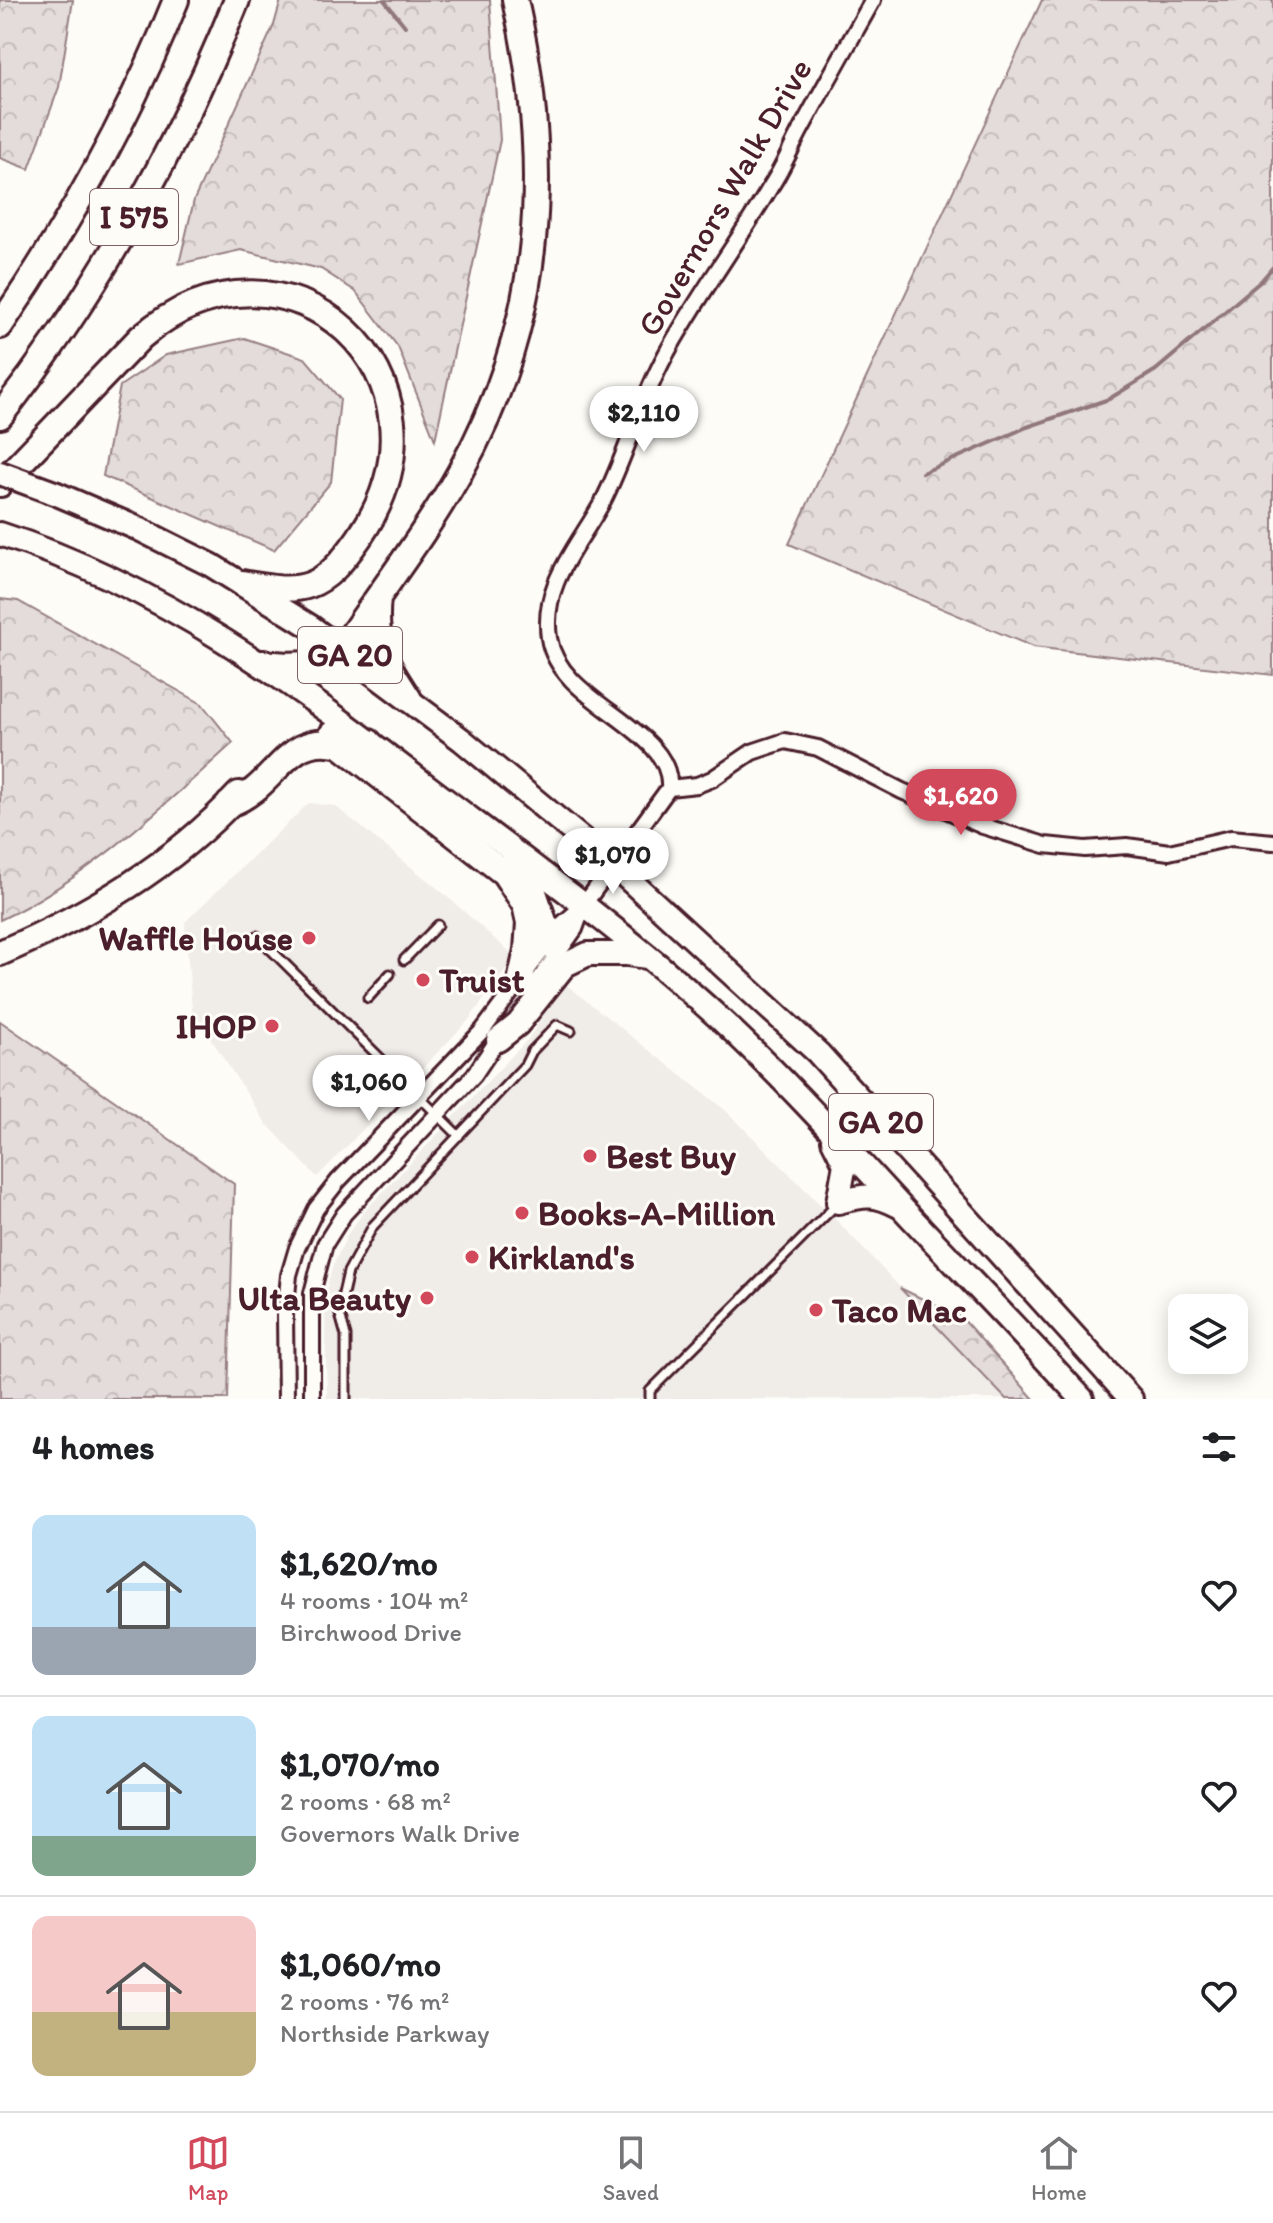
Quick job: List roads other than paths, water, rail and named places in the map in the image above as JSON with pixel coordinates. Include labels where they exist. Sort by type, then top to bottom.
[{"type":"highway","name":"I 575","points":[[0,326],[58,237],[125,119],[176,0]]},
{"type":"highway","name":"I 575","points":[[0,416],[61,335],[117,249],[180,132],[237,0]]},
{"type":"highway","points":[[262,663],[307,665],[326,659],[342,649],[442,501],[475,442],[504,372],[524,300],[535,231],[538,155],[530,74],[515,0]]},
{"type":"highway","points":[[0,484],[161,320],[212,297],[235,293],[259,293],[300,303],[338,324],[370,358],[389,402],[394,428],[394,456],[384,493],[368,524],[337,567],[311,586],[294,590],[276,590],[242,583]]},
{"type":"highway","points":[[378,596],[376,629],[382,655],[409,699]]},
{"type":"highway","name":"GA 20","points":[[0,953],[47,932],[128,888],[175,854],[229,804],[268,761],[300,737],[323,733],[369,742]]},
{"type":"highway","points":[[229,804],[245,799],[297,748],[323,740],[340,745],[504,873],[525,905],[529,923],[520,982]]},
{"type":"main road","name":"GA 20","points":[[0,473],[139,529],[242,583],[342,649],[409,699],[612,864],[818,1053],[1131,1399]]},
{"type":"main road","points":[[8,536],[80,564],[199,624],[262,663],[369,742]]},
{"type":"main road","name":"GA 20","points":[[369,742],[649,958],[721,1020],[807,1104],[1082,1399]]},
{"type":"main road","points":[[513,852],[515,861],[536,895],[546,924],[547,946]]},
{"type":"main road","points":[[498,1040],[518,1024],[565,965],[588,954],[627,954],[649,958]]},
{"type":"main road","points":[[807,1104],[840,1150],[845,1164],[838,1202],[868,1195],[879,1196],[903,1209]]},
{"type":"street","name":"Governors Walk Drive","points":[[669,788],[670,776],[664,761],[645,740],[575,685],[557,665],[549,638],[549,609],[554,585],[604,500],[663,359],[703,289],[772,185],[873,0]]},
{"type":"street","points":[[286,1399],[286,1290],[292,1262],[305,1229],[321,1202],[483,1030],[561,925],[583,906],[669,788],[697,785],[712,779],[765,745],[785,741],[818,748],[902,791],[974,822],[1045,845],[1085,849],[1127,846],[1169,852],[1231,838],[1273,842]]},
{"type":"street","points":[[312,1399],[312,1293],[325,1244],[344,1214],[474,1075],[575,929],[583,906]]},
{"type":"lane","points":[[404,960],[438,925]]},
{"type":"lane","points":[[257,936],[459,1136]]},
{"type":"lane","points":[[368,998],[390,974]]},
{"type":"lane","points":[[346,1399],[346,1336],[339,1311],[348,1272],[373,1226],[525,1065],[532,1051],[557,1025],[571,1031]]},
{"type":"lane","points":[[650,1399],[650,1391],[838,1202]]},
{"type":"waterway","points":[[384,0],[405,26]]},
{"type":"waterway","points":[[922,473],[1027,427],[1109,399],[1156,370],[1261,281],[1273,267]]},
{"type":"place","name":"Waffle House","points":[[309,938]]},
{"type":"place","name":"Truist","points":[[423,980]]},
{"type":"place","name":"IHOP","points":[[272,1026]]},
{"type":"place","name":"Best Buy","points":[[590,1156]]},
{"type":"place","name":"Books-A-Million","points":[[522,1213]]},
{"type":"place","name":"Kirkland's","points":[[472,1257]]},
{"type":"place","name":"Ulta Beauty","points":[[427,1298]]},
{"type":"place","name":"Taco Mac","points":[[816,1310]]}]
